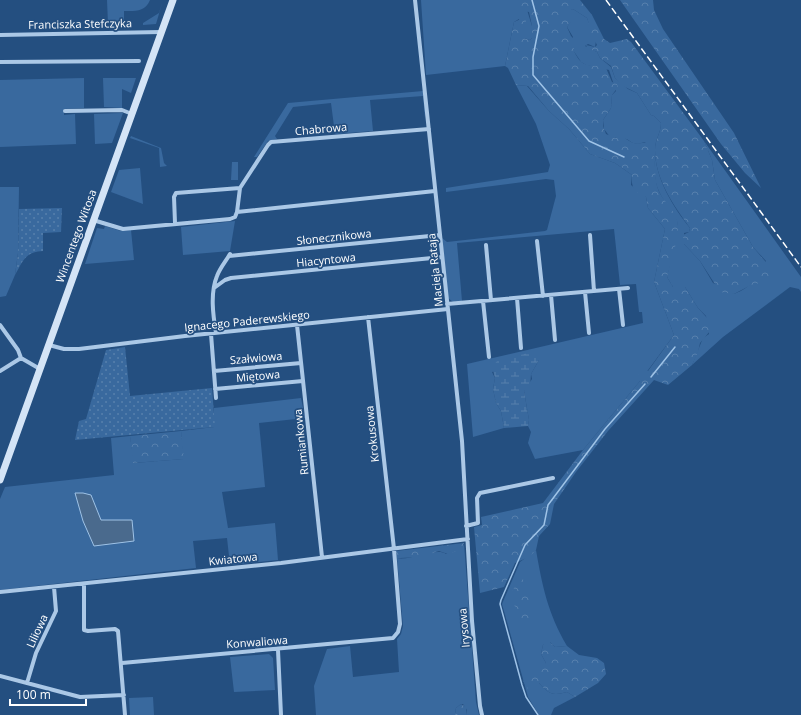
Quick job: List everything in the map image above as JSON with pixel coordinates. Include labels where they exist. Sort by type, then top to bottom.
[{"type":"street","name":"Wincentego Witosa","points":[[0,480],[173,0]]},
{"type":"street","name":"Macieja Rataja","points":[[415,0],[462,441],[468,540]]},
{"type":"street","name":"Franciszka Stefczyka","points":[[0,35],[161,32]]},
{"type":"street","points":[[0,62],[139,61]]},
{"type":"street","points":[[65,111],[122,110],[132,114]]},
{"type":"street","name":"Chabrowa","points":[[237,212],[240,188],[271,142],[429,129]]},
{"type":"street","points":[[175,224],[174,198],[176,194],[240,188]]},
{"type":"street","points":[[93,220],[123,229],[230,219],[235,217],[237,212],[435,192]]},
{"type":"street","name":"Słonecznikowa","points":[[214,288],[217,275],[230,255],[440,235]]},
{"type":"street","points":[[590,235],[594,291]]},
{"type":"street","points":[[537,241],[542,296]]},
{"type":"street","points":[[486,245],[491,300]]},
{"type":"street","name":"Hiacyntowa","points":[[214,288],[225,280],[231,278],[442,257]]},
{"type":"street","points":[[214,288],[213,333],[216,398]]},
{"type":"street","name":"Ignacego Paderewskiego","points":[[49,345],[64,349],[79,349],[368,317],[491,300],[628,288]]},
{"type":"street","points":[[619,289],[623,325]]},
{"type":"street","points":[[585,292],[589,333]]},
{"type":"street","points":[[551,295],[555,340]]},
{"type":"street","points":[[517,298],[521,348]]},
{"type":"street","points":[[483,301],[489,357]]},
{"type":"street","name":"Krokusowa","points":[[368,317],[394,549],[400,624],[398,632],[393,638]]},
{"type":"street","points":[[0,325],[18,350],[21,358],[40,369]]},
{"type":"street","name":"Rumiankowa","points":[[297,325],[322,557]]},
{"type":"street","points":[[0,371],[21,358]]},
{"type":"street","name":"Szałwiowa","points":[[214,371],[301,363]]},
{"type":"street","name":"Miętowa","points":[[215,389],[303,381]]},
{"type":"street","points":[[466,526],[478,523],[477,498],[480,493],[553,478]]},
{"type":"street","name":"Kwiatowa","points":[[0,592],[84,584],[468,540]]},
{"type":"street","name":"Irysowa","points":[[468,540],[472,621],[482,715]]},
{"type":"street","points":[[84,584],[84,630],[117,629],[122,663],[125,715]]},
{"type":"street","name":"Liliowa","points":[[27,682],[36,653],[56,611],[54,587]]},
{"type":"street","name":"Konwaliowa","points":[[122,663],[263,650],[278,650],[393,638]]},
{"type":"street","points":[[278,650],[281,715]]},
{"type":"street","points":[[0,676],[80,697],[124,695]]},
{"type":"green space","points":[[107,0],[150,0],[143,9],[136,11],[124,11],[124,24],[108,24]]},
{"type":"green space","points":[[163,0],[156,24],[143,25],[143,23],[159,13]]},
{"type":"green space","points":[[421,0],[524,0],[532,26],[532,38],[530,40],[524,38],[519,19],[514,22],[505,66],[426,75]]},
{"type":"green space","points":[[524,0],[580,0],[592,15],[604,39],[610,43],[627,39],[631,42],[704,141],[712,160],[715,180],[753,247],[771,268],[772,273],[764,282],[751,285],[734,294],[720,292],[700,261],[684,244],[683,235],[689,232],[690,228],[666,192],[658,171],[655,150],[661,123],[651,115],[637,93],[623,86],[615,78],[611,66],[600,58],[597,52],[587,48],[586,45],[595,47],[597,45],[588,27],[589,24],[587,18],[573,9],[571,10],[571,22],[567,27],[571,36],[575,40],[574,51],[579,60],[582,63],[606,68],[612,82],[617,84],[618,87],[612,95],[611,108],[603,120],[603,126],[606,134],[616,138],[625,138],[636,143],[648,142],[651,147],[658,189],[673,211],[678,226],[676,245],[667,277],[673,287],[685,287],[698,308],[708,319],[710,331],[700,343],[692,365],[668,385],[654,380],[608,431],[576,472],[554,504],[550,524],[539,536],[536,550],[529,557],[515,563],[504,587],[480,593],[474,527],[482,525],[481,517],[543,503],[583,450],[640,381],[638,378],[640,370],[648,371],[674,335],[654,282],[665,229],[648,208],[646,197],[634,189],[632,175],[615,163],[590,154],[569,129],[549,111],[528,86],[516,85],[508,68],[505,66],[514,22],[523,18],[526,20],[524,38],[530,40],[532,38],[532,26],[529,12],[523,11],[518,5],[519,2]]},
{"type":"green space","points":[[620,0],[653,0],[654,10],[663,29],[734,133],[761,188],[745,173],[721,144]]},
{"type":"green space","points":[[573,9],[587,18],[596,41],[595,47],[588,44],[585,46],[597,52],[600,58],[611,67],[615,78],[628,89],[637,93],[651,115],[661,123],[655,150],[658,171],[671,201],[690,228],[689,232],[684,233],[684,244],[700,261],[713,283],[734,294],[750,285],[766,261],[753,247],[715,180],[712,160],[704,141],[801,277],[801,292],[799,289],[790,287],[723,337],[692,365],[703,338],[709,334],[706,316],[698,308],[685,287],[673,287],[667,277],[678,227],[677,221],[658,189],[655,176],[654,159],[650,148],[645,142],[637,144],[623,138],[610,137],[604,129],[603,120],[611,108],[612,95],[616,91],[609,70],[586,65],[581,62],[573,50],[573,37],[567,27],[571,21],[570,10]]},
{"type":"green space","points":[[84,78],[84,108],[64,109],[64,115],[75,114],[76,144],[0,147],[0,80]]},
{"type":"green space","points":[[103,78],[136,78],[131,93],[122,89],[122,108],[104,107]]},
{"type":"green space","points":[[516,85],[527,86],[549,111],[569,129],[590,154],[615,163],[632,175],[631,185],[646,197],[648,208],[665,229],[654,282],[674,335],[640,381],[583,450],[535,459],[528,443],[531,432],[528,426],[529,420],[524,391],[532,379],[531,374],[539,360],[492,372],[495,378],[493,389],[496,403],[501,411],[504,428],[473,437],[467,364],[643,323],[642,312],[639,312],[636,284],[620,285],[614,229],[457,243],[462,301],[453,302],[448,298],[442,238],[447,242],[547,230],[556,196],[554,180],[546,179],[446,192],[446,188],[548,172],[550,165],[536,124]]},
{"type":"green space","points":[[423,91],[426,110],[425,118],[423,96],[370,100],[373,131],[335,134],[331,103],[293,107],[275,136],[277,139],[268,141],[257,157],[254,157],[288,103]]},
{"type":"green space","points":[[123,113],[112,143],[95,144],[94,114]]},
{"type":"green space","points":[[131,136],[161,148],[164,163],[167,166],[160,167],[159,148],[130,138]]},
{"type":"green space","points":[[232,162],[238,162],[238,180],[231,180]]},
{"type":"green space","points":[[140,168],[143,204],[111,192],[119,170]]},
{"type":"green space","points":[[0,187],[19,187],[18,253],[15,275],[6,296],[0,297]]},
{"type":"green space","points":[[62,208],[61,232],[43,233],[43,251],[28,255],[15,275],[18,253],[19,209]]},
{"type":"green space","points":[[235,221],[230,251],[183,255],[181,227]]},
{"type":"green space","points":[[105,226],[121,231],[131,230],[134,260],[85,264],[97,228],[104,229]]},
{"type":"green space","points":[[125,347],[130,396],[212,388],[215,427],[75,440],[79,421],[86,419],[106,350]]},
{"type":"green space","points":[[533,352],[538,355],[539,360],[531,374],[530,387],[524,391],[529,420],[528,426],[504,428],[501,411],[496,403],[493,389],[495,378],[492,367],[498,360]]},
{"type":"green space","points":[[301,398],[305,418],[259,423],[265,487],[222,492],[228,528],[275,523],[278,560],[230,565],[227,538],[193,541],[196,568],[0,590],[0,499],[5,487],[114,475],[111,438],[130,436],[134,463],[183,459],[181,431],[214,427],[214,408]]},
{"type":"green space","points":[[181,431],[184,459],[133,463],[130,436]]},
{"type":"green space","points":[[464,543],[476,702],[479,715],[467,715],[467,710],[463,704],[461,704],[456,708],[455,715],[316,715],[314,686],[327,649],[350,646],[353,677],[399,672],[397,639],[401,634],[403,626],[397,558],[409,558],[436,552],[446,554],[464,545]]},
{"type":"green space","points":[[464,543],[462,549],[448,554],[439,551],[420,557],[397,558],[396,551]]},
{"type":"green space","points":[[536,550],[550,611],[567,646],[555,647],[550,642],[543,645],[541,654],[546,663],[539,683],[548,692],[558,694],[567,692],[575,697],[554,708],[551,715],[539,715],[528,697],[502,604],[520,562]]},
{"type":"green space","points":[[518,577],[523,579],[524,586],[529,588],[534,595],[532,602],[524,604],[526,611],[532,615],[530,624],[518,622],[515,619],[517,609],[509,599],[515,586],[514,580]]},
{"type":"green space","points":[[546,642],[550,642],[555,647],[567,646],[579,655],[597,658],[604,663],[606,674],[598,683],[575,697],[567,692],[554,694],[548,692],[539,683],[528,689],[523,681],[546,663],[541,654],[543,645]]},
{"type":"green space","points":[[269,654],[273,658],[275,690],[234,692],[230,657]]},
{"type":"green space","points":[[153,697],[154,715],[130,715],[129,698]]},
{"type":"green space","points":[[461,704],[466,707],[467,715],[455,715],[456,708]]},
{"type":"shaded area","points":[[75,493],[91,495],[101,520],[132,520],[134,541],[94,546],[83,521]]},
{"type":"waterway","points":[[532,0],[539,26],[533,57],[533,75],[589,141],[624,157]]},
{"type":"waterway","points":[[651,377],[675,347]]},
{"type":"waterway","points":[[538,715],[526,697],[522,685],[500,604],[501,600],[525,545],[544,525],[548,505],[605,429],[645,384]]},
{"type":"railway","points":[[606,0],[801,267]]}]
